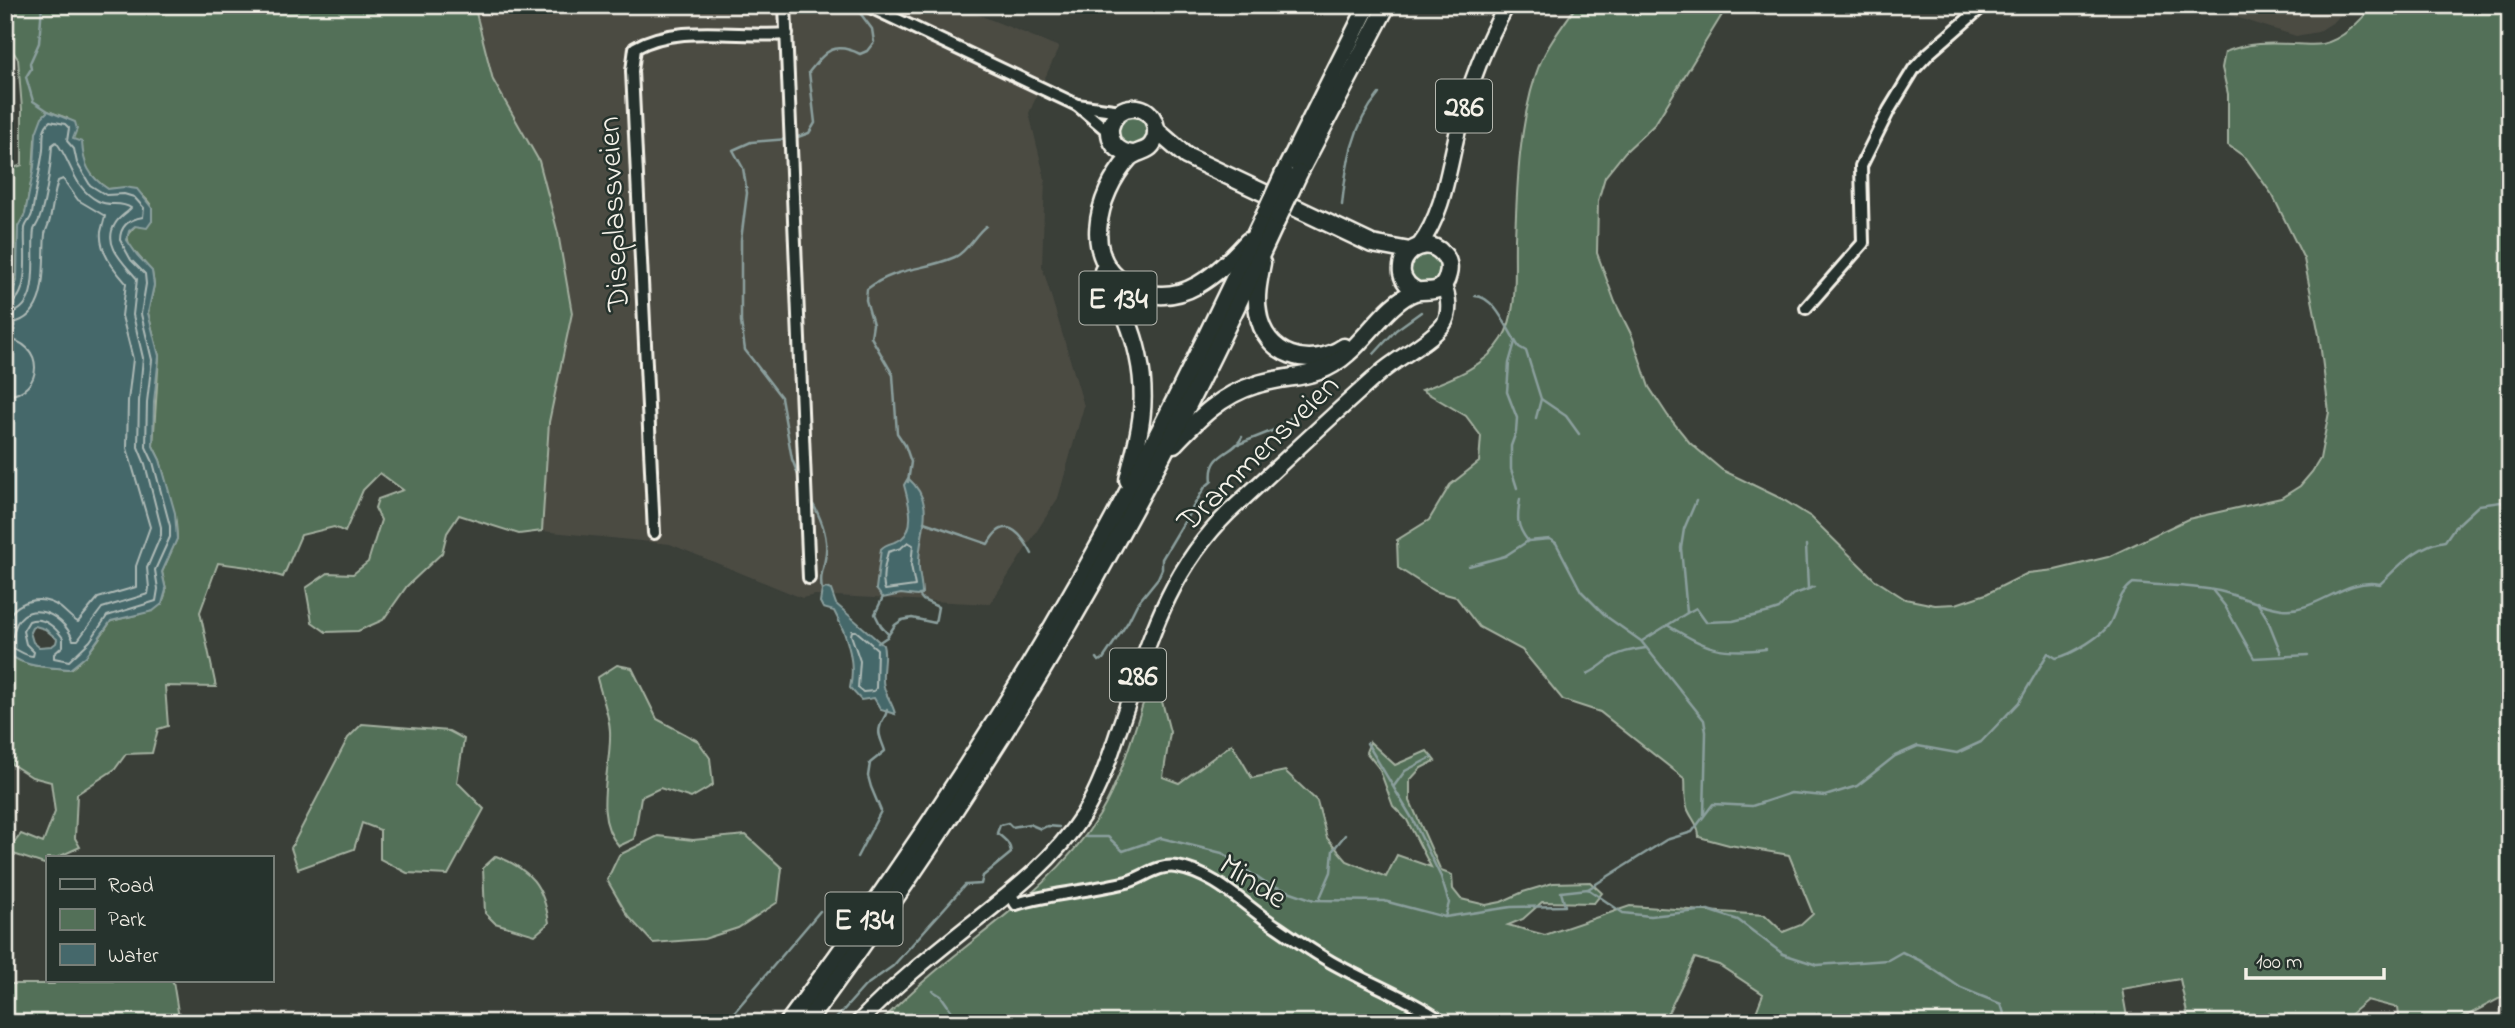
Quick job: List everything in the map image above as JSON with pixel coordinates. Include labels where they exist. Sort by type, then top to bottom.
[{"type":"highway","name":"E 134","points":[[1368,5],[1272,215],[1263,250],[1257,303],[1262,328],[1268,340],[1280,350],[1303,359],[1329,356],[1349,343],[1387,304],[1402,272],[1404,259],[1415,249]]},
{"type":"highway","name":"E 134","points":[[1293,171],[1387,5]]},
{"type":"highway","points":[[1121,111],[1130,108],[1145,111],[1154,121],[1156,130],[1186,156],[1373,244],[1415,249],[1428,246],[1440,251],[1446,258],[1448,276],[1431,289],[1408,285],[1402,272],[1373,244]]},
{"type":"highway","name":"E 134","points":[[1121,111],[1112,121],[1110,167],[1092,215],[1091,234],[1097,258],[1128,318],[1141,368],[1142,414],[1124,500]]},
{"type":"highway","name":"E 134","points":[[1156,130],[1154,141],[1117,174],[1104,199],[1097,228],[1100,247],[1107,264],[1115,275],[1130,287],[1154,295],[1174,295],[1188,291],[1215,274],[1272,215]]},
{"type":"highway","points":[[1112,139],[1123,152],[1186,156]]},
{"type":"highway","name":"E 134","points":[[789,1023],[871,909],[971,760],[1071,594],[1124,500],[1258,230]]},
{"type":"highway","name":"E 134","points":[[806,1023],[894,900],[990,755],[1073,619],[1162,457],[1263,250]]},
{"type":"highway","name":"E 134","points":[[1162,457],[1208,410],[1232,394],[1256,384],[1308,376],[1328,368],[1350,352],[1399,302],[1431,289]]},
{"type":"main road","name":"286","points":[[1440,251],[1438,214],[1471,84],[1485,45],[1507,5]]},
{"type":"main road","name":"286","points":[[1415,249],[1438,214]]},
{"type":"main road","name":"Drammensveien","points":[[858,1023],[892,989],[1013,899],[1058,848],[1092,800],[1109,760],[1156,624],[1189,557],[1207,533],[1356,395],[1395,360],[1430,336],[1441,311],[1431,289]]},
{"type":"street","points":[[785,5],[809,578]]},
{"type":"street","points":[[866,5],[1077,105],[1121,111]]},
{"type":"street","points":[[1806,308],[1863,243],[1861,166],[1889,110],[1914,69],[1984,5]]},
{"type":"street","name":"Diseplassveien","points":[[654,533],[633,84],[635,48],[649,40],[677,36],[726,33],[757,36],[787,34]]},
{"type":"street","points":[[1077,105],[1112,139]]},
{"type":"street","name":"Minde","points":[[1013,899],[1131,881],[1161,867],[1184,869],[1210,879],[1240,897],[1287,935],[1330,961],[1444,1023]]},
{"type":"shaded area","points":[[474,5],[954,5],[1059,47],[1029,113],[1045,179],[1042,266],[1084,406],[1058,498],[990,604],[815,595],[802,598],[670,544],[542,531],[549,422],[572,313],[558,233],[539,161],[493,80]]},
{"type":"shaded area","points":[[2206,5],[2349,5],[2335,21],[2318,32],[2296,36],[2207,8]]},
{"type":"green space","points":[[5,5],[474,5],[493,80],[539,161],[558,233],[572,313],[549,422],[542,531],[519,534],[459,515],[447,533],[442,553],[407,586],[383,620],[358,631],[326,632],[312,622],[306,588],[328,573],[353,574],[368,562],[381,520],[375,508],[378,499],[403,490],[380,473],[363,490],[345,532],[334,527],[301,535],[283,577],[248,567],[218,563],[200,612],[216,687],[165,686],[168,726],[158,729],[152,753],[126,754],[115,769],[77,794],[75,838],[80,847],[60,856],[46,856],[44,864],[7,852],[21,834],[43,843],[55,812],[51,782],[32,777],[5,760],[5,649],[26,663],[71,669],[98,641],[111,621],[140,614],[164,598],[166,590],[162,572],[177,538],[176,522],[160,460],[153,446],[159,356],[148,313],[154,285],[152,272],[129,245],[127,235],[135,226],[152,221],[151,205],[137,192],[121,188],[108,189],[97,181],[86,165],[82,146],[73,139],[67,118],[48,111],[35,139],[33,173],[25,214],[18,227],[17,281],[11,295],[5,299],[5,171],[22,165],[22,109],[18,59],[5,40]]},
{"type":"green space","points":[[1577,5],[1728,5],[1655,124],[1625,152],[1605,177],[1598,201],[1597,253],[1615,302],[1632,336],[1649,387],[1690,443],[1722,470],[1782,499],[1811,517],[1874,579],[1905,599],[1935,605],[1956,604],[1986,594],[2028,573],[2055,570],[2108,557],[2188,519],[2281,498],[2300,486],[2320,459],[2329,412],[2319,335],[2304,259],[2273,196],[2246,158],[2228,145],[2228,94],[2222,68],[2225,52],[2259,44],[2315,45],[2329,42],[2350,29],[2373,5],[2510,5],[2510,993],[2453,1023],[2400,1023],[2398,1008],[2367,1000],[2340,1023],[2189,1023],[2180,979],[2122,989],[2128,1023],[1752,1023],[1763,994],[1719,965],[1695,958],[1663,1023],[879,1023],[924,981],[1021,902],[1063,863],[1082,841],[1115,785],[1150,682],[1159,690],[1170,732],[1163,777],[1179,783],[1232,744],[1252,778],[1285,771],[1317,801],[1327,838],[1347,861],[1386,877],[1397,855],[1431,867],[1407,820],[1393,806],[1379,768],[1366,752],[1370,742],[1395,765],[1427,751],[1435,761],[1421,768],[1410,780],[1410,801],[1441,871],[1452,875],[1453,889],[1461,899],[1486,905],[1553,883],[1590,882],[1602,893],[1594,903],[1542,902],[1523,919],[1508,925],[1545,935],[1630,906],[1765,915],[1783,932],[1801,925],[1813,914],[1789,855],[1699,837],[1697,826],[1687,806],[1685,779],[1600,712],[1563,700],[1522,650],[1479,627],[1456,597],[1434,591],[1398,568],[1397,540],[1429,520],[1450,485],[1479,462],[1481,436],[1466,416],[1422,390],[1477,365],[1495,349],[1507,328],[1514,291],[1522,135],[1530,94],[1539,65]]},
{"type":"green space","points":[[1133,115],[1144,120],[1149,131],[1144,142],[1133,147],[1122,142],[1117,131],[1122,120]]},
{"type":"green space","points":[[1425,254],[1436,258],[1440,269],[1436,280],[1425,284],[1414,280],[1410,269],[1414,258]]},
{"type":"green space","points":[[617,665],[632,668],[657,719],[698,741],[710,758],[713,785],[691,798],[660,788],[641,797],[634,839],[619,846],[606,821],[604,806],[610,731],[597,678]]},
{"type":"green space","points":[[362,724],[449,731],[464,739],[457,782],[484,809],[448,875],[407,873],[380,859],[380,830],[362,823],[354,849],[298,869],[291,848],[348,738]]},
{"type":"green space","points":[[746,835],[782,868],[778,902],[738,928],[704,939],[653,943],[628,916],[607,880],[619,855],[658,836],[693,840]]},
{"type":"green space","points":[[496,856],[527,873],[544,899],[549,923],[535,935],[495,923],[485,913],[483,868]]},
{"type":"green space","points":[[173,982],[179,1018],[205,1023],[5,1023],[5,984]]},
{"type":"water","points":[[48,111],[75,122],[77,129],[73,139],[82,142],[86,163],[96,180],[108,189],[137,189],[152,208],[152,221],[147,228],[135,226],[129,231],[127,240],[152,271],[154,285],[148,313],[159,356],[153,446],[160,460],[175,513],[177,539],[162,572],[166,590],[162,604],[153,611],[111,621],[86,656],[70,669],[26,663],[5,649],[5,376],[9,367],[5,363],[5,299],[11,295],[17,281],[18,227],[25,214],[34,167],[36,133],[42,117]],"holes":[[[35,626],[45,629],[57,639],[56,643],[39,647],[33,642],[30,632]]]},
{"type":"water","points":[[908,478],[922,497],[924,507],[919,565],[922,594],[901,594],[883,598],[876,589],[881,549],[901,539],[909,528],[910,514],[904,485]]},
{"type":"water","points":[[822,590],[831,590],[836,604],[883,645],[883,682],[895,714],[881,710],[874,698],[861,700],[850,688],[851,659],[843,630],[834,611],[823,608],[820,602]]},
{"type":"waterway","points":[[42,5],[39,43],[26,77],[33,101],[48,111]]},
{"type":"waterway","points":[[795,138],[809,133],[815,123],[809,72],[831,50],[843,48],[860,54],[867,51],[874,42],[872,29],[854,5]]},
{"type":"waterway","points":[[1342,205],[1348,161],[1356,132],[1379,94]]},
{"type":"waterway","points":[[788,139],[751,142],[733,150],[743,168],[747,193],[741,240],[741,322],[745,350],[781,397],[792,459],[800,480]]},
{"type":"waterway","points":[[908,482],[911,462],[897,433],[893,375],[871,337],[873,324],[866,300],[867,289],[889,276],[955,257],[986,226]]},
{"type":"waterway","points":[[1475,296],[1495,308],[1519,347],[1526,351],[1541,399],[1536,418]]},
{"type":"waterway","points":[[1374,354],[1396,330],[1421,312]]},
{"type":"waterway","points":[[1515,342],[1509,363],[1507,392],[1517,418],[1511,446],[1511,469],[1517,488]]},
{"type":"waterway","points":[[1541,399],[1566,416],[1579,434]]},
{"type":"waterway","points":[[1239,444],[1274,430],[1297,413]]},
{"type":"waterway","points":[[1097,658],[1099,661],[1103,659],[1137,604],[1158,578],[1162,559],[1205,487],[1212,481],[1214,464],[1242,437]]},
{"type":"waterway","points":[[810,499],[820,517],[826,538],[822,590]]},
{"type":"waterway","points":[[1520,499],[1518,521],[1528,541],[1550,539],[1556,543],[1581,591],[1607,617],[1641,641],[1704,720],[1704,816]]},
{"type":"waterway","points":[[1642,641],[1687,613],[1681,548],[1684,529],[1696,501]]},
{"type":"waterway","points":[[1588,889],[1666,840],[1692,832],[1713,804],[1752,806],[1791,793],[1825,796],[1857,786],[1895,756],[1918,746],[1957,753],[1981,742],[2019,702],[2048,653],[2056,658],[2062,656],[2087,644],[2102,632],[2111,621],[2122,596],[2133,583],[2209,589],[2274,608],[2295,609],[2354,586],[2380,584],[2417,551],[2445,541],[2454,528],[2479,505],[2501,502],[2510,509]]},
{"type":"waterway","points":[[924,522],[988,544],[1000,530],[1011,529],[1032,554]]},
{"type":"waterway","points":[[1469,566],[1505,556],[1528,541]]},
{"type":"waterway","points":[[1806,545],[1808,588]]},
{"type":"waterway","points":[[1687,613],[1696,608],[1706,622],[1733,621],[1779,609],[1792,595],[1814,587]]},
{"type":"waterway","points":[[2213,591],[2225,606],[2254,658],[2308,655]]},
{"type":"waterway","points":[[878,643],[902,620],[912,618],[935,623],[938,607],[919,595]]},
{"type":"waterway","points":[[883,597],[875,614],[888,634]]},
{"type":"waterway","points":[[2257,602],[2267,618],[2281,653]]},
{"type":"waterway","points":[[1667,625],[1714,648],[1736,651],[1766,649]]},
{"type":"waterway","points":[[1587,674],[1616,655],[1646,648]]},
{"type":"waterway","points":[[857,857],[881,811],[868,776],[870,763],[885,751],[879,730],[887,710]]},
{"type":"waterway","points":[[1367,743],[1413,820],[1441,877],[1449,903],[1445,917]]},
{"type":"waterway","points":[[1394,786],[1405,771],[1432,757]]},
{"type":"waterway","points":[[832,1023],[865,986],[893,966],[965,885],[981,884],[983,876],[1011,853],[1008,844],[997,833],[1000,825],[1008,823],[1012,827],[1029,824],[1041,829],[1047,826],[1059,827]]},
{"type":"waterway","points":[[1319,900],[1331,872],[1333,850],[1345,835]]},
{"type":"waterway","points":[[1086,837],[1108,837],[1123,851],[1161,838],[1222,853],[1265,883],[1314,900],[1384,901],[1445,917],[1511,907],[1565,906],[1561,892],[1588,889],[1623,913],[1650,916],[1708,910],[1738,920],[1783,954],[1817,965],[1888,960],[1902,952],[1921,961],[1961,988],[2001,1004],[2009,1023]]},
{"type":"waterway","points":[[725,1023],[820,911]]},
{"type":"waterway","points":[[933,991],[941,996],[960,1023]]}]
